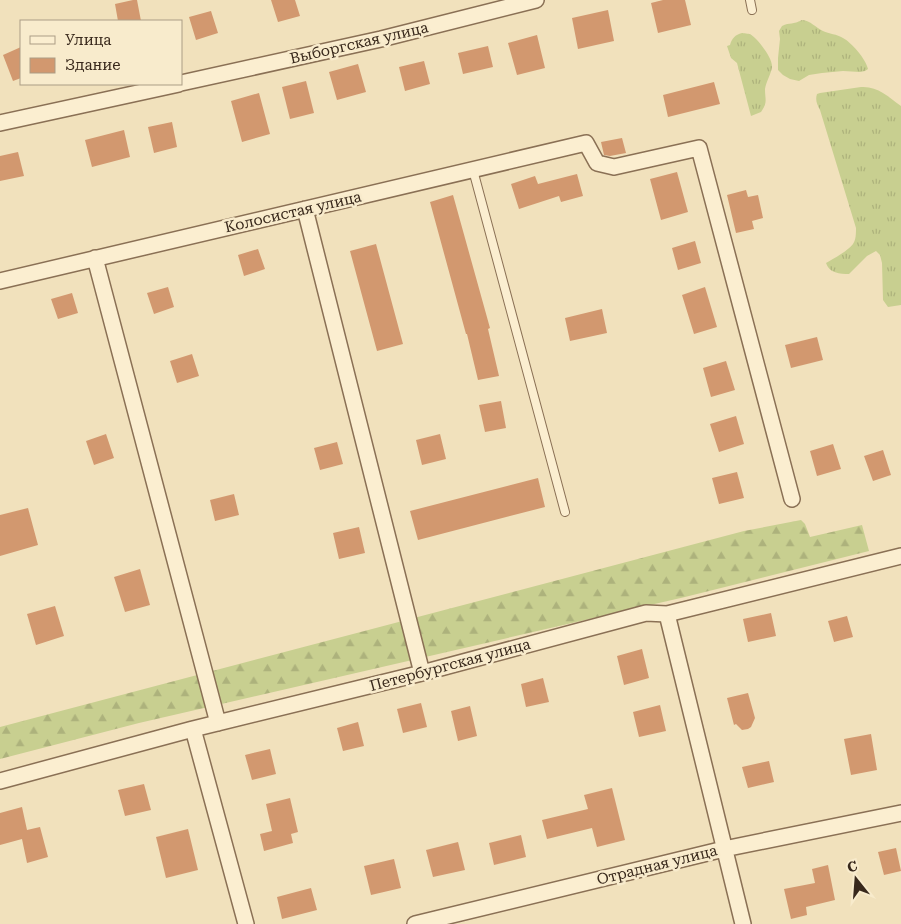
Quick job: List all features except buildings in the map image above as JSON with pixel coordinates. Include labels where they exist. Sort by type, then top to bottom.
[{"type":"street","name":"Выборгская улица","points":[[182,84],[381,39],[536,0]]},
{"type":"street","name":"Выборгская улица","points":[[0,124],[176,85]]},
{"type":"street","name":"Колосистая улица","points":[[0,281],[586,143],[597,162],[614,167],[699,148],[792,499]]},
{"type":"street","points":[[305,209],[422,673]]},
{"type":"street","points":[[95,258],[218,723]]},
{"type":"street","name":"Петербургская улица","points":[[0,781],[193,729],[422,673],[646,613],[667,614],[901,556]]},
{"type":"street","points":[[667,614],[743,924]]},
{"type":"street","points":[[193,729],[246,924]]},
{"type":"street","name":"Отрадная улица","points":[[415,924],[724,849],[901,813]]},
{"type":"lane","points":[[750,0],[752,10]]},
{"type":"lane","points":[[473,170],[565,512]]},
{"type":"green space","points":[[802,20],[846,40],[861,56],[868,69],[860,72],[843,71],[809,75],[799,81],[783,75],[778,70],[779,31],[782,26]]},
{"type":"green space","points":[[742,33],[750,34],[757,40],[772,63],[765,89],[765,106],[761,112],[751,116],[737,63],[731,58],[727,46],[730,45],[734,37]]},
{"type":"green space","points":[[861,87],[877,90],[901,106],[901,305],[888,307],[883,300],[882,263],[880,255],[876,251],[867,256],[849,274],[832,271],[826,263],[853,244],[856,228],[816,96],[820,93]]},
{"type":"green space","points":[[801,520],[805,524],[810,537],[862,525],[869,551],[685,597],[139,723],[0,759],[0,727],[744,531]]}]
